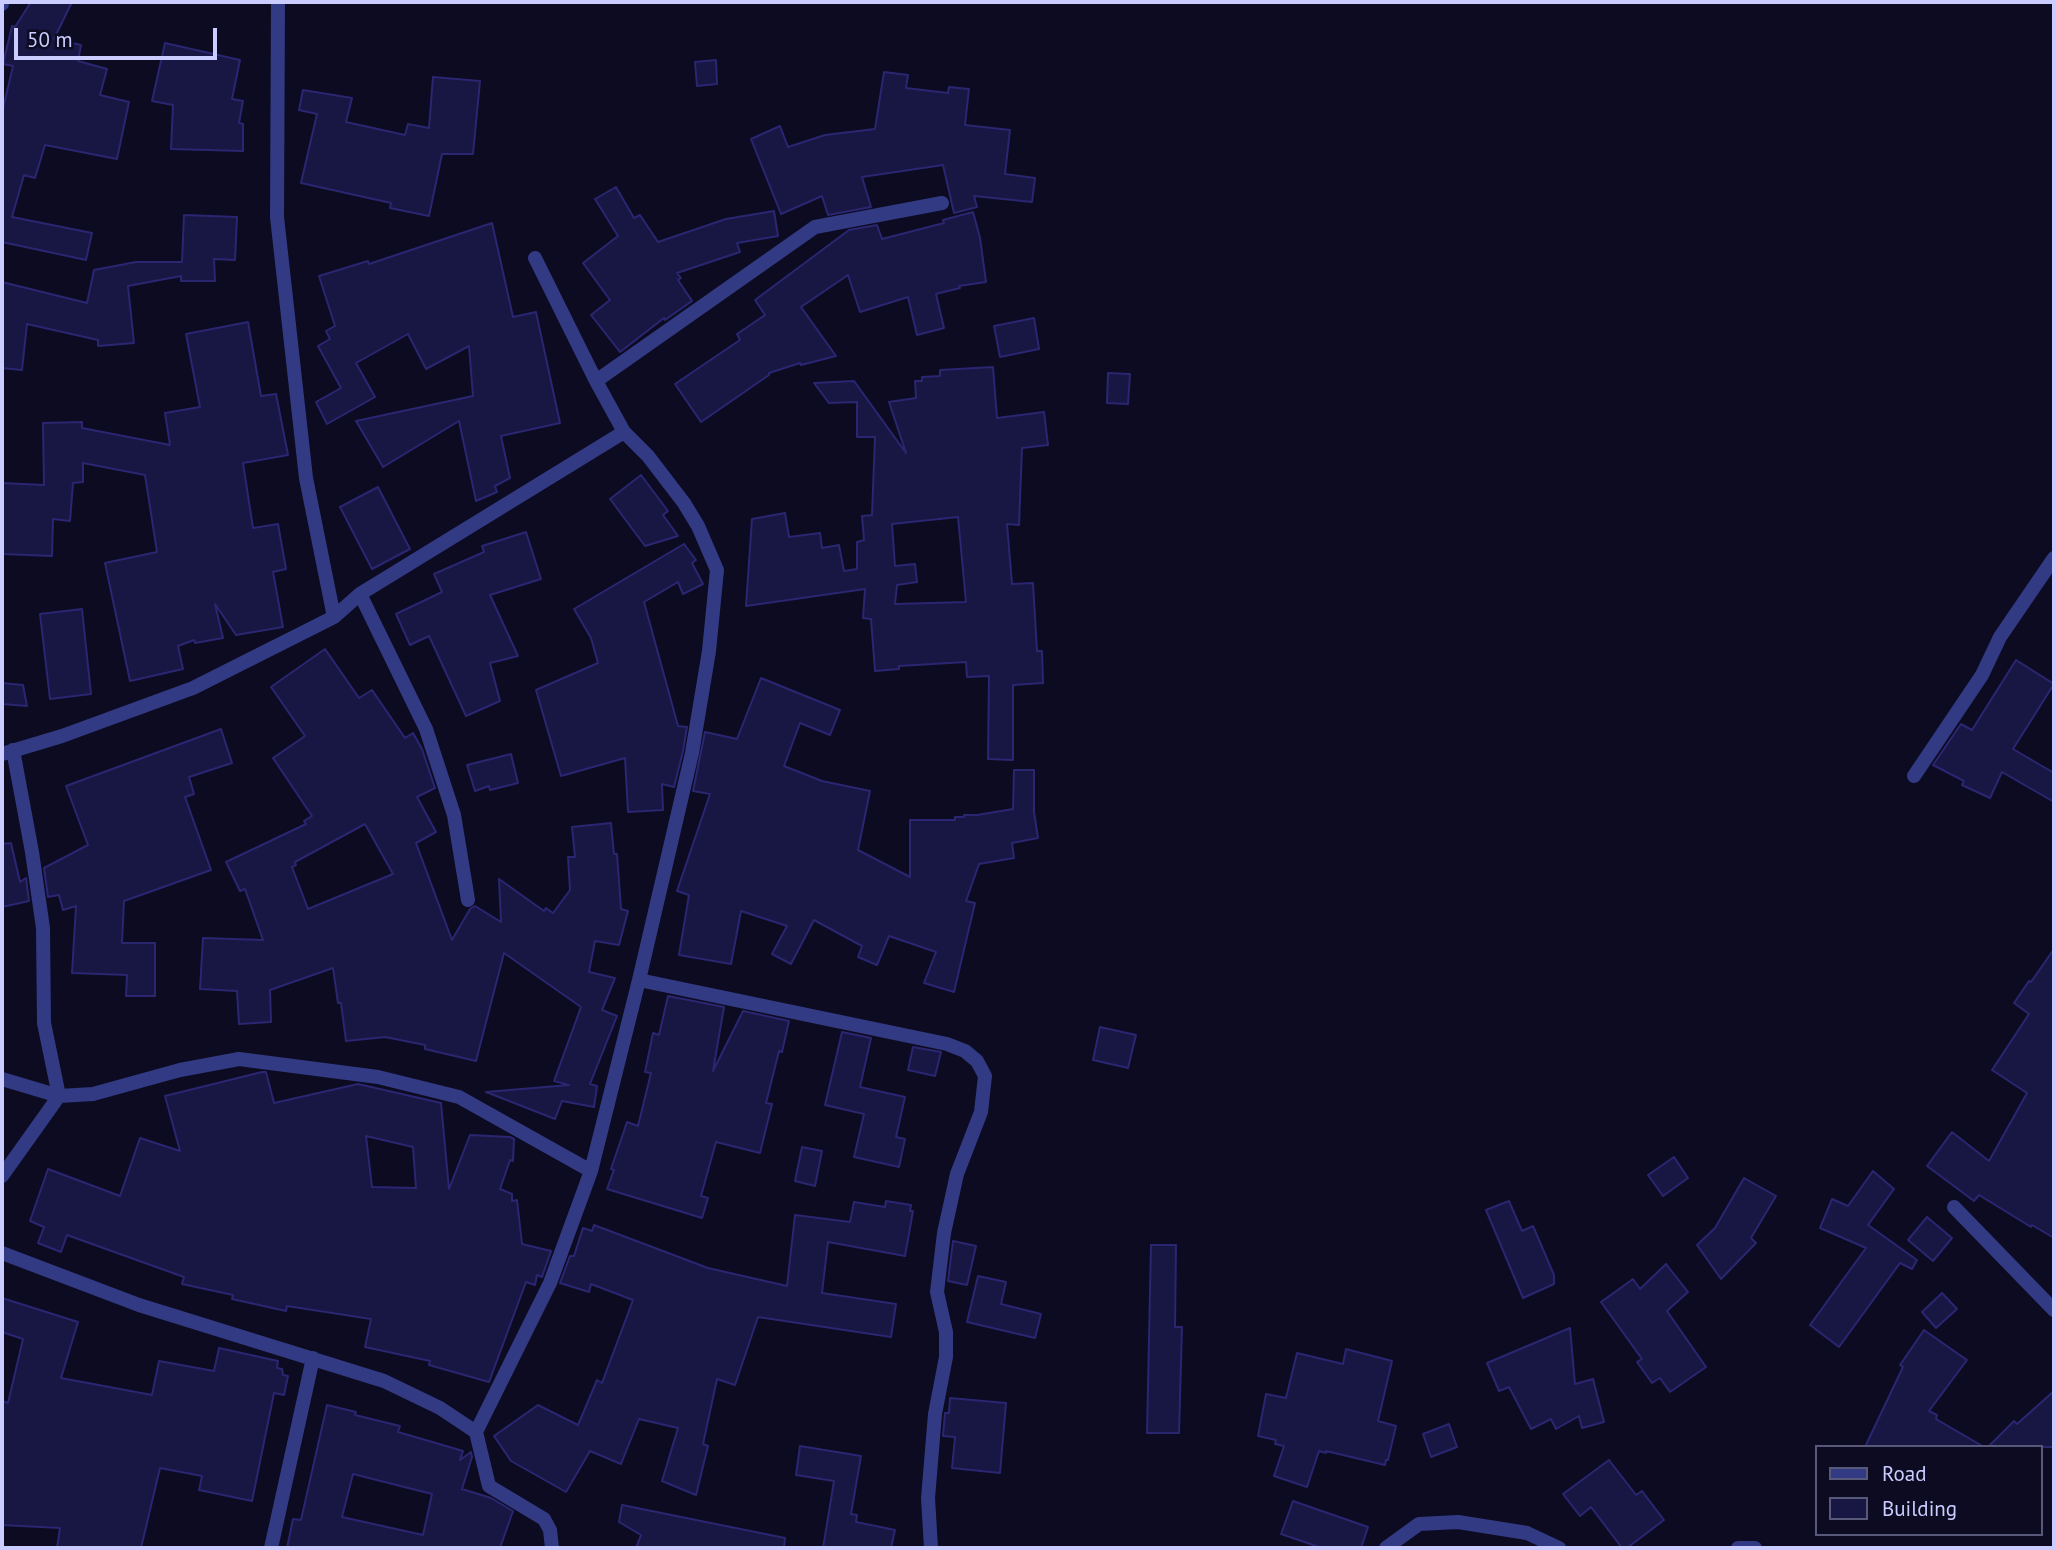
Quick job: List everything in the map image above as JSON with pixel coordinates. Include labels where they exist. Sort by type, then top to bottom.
[{"type":"street","points":[[278,2],[277,217],[306,478],[334,617]]},
{"type":"street","points":[[596,381],[815,227],[942,203]]},
{"type":"street","points":[[535,258],[624,432],[648,457],[684,503],[698,526],[717,570],[709,651],[692,753],[591,1171],[550,1283],[476,1433],[489,1486],[544,1518],[550,1530],[552,1548]]},
{"type":"street","points":[[2,1176],[59,1096],[44,1023],[43,928],[32,852],[7,752],[62,736],[193,688],[334,617],[360,594],[624,432]]},
{"type":"street","points":[[1914,776],[1982,675],[2000,637],[2054,558]]},
{"type":"street","points":[[360,594],[426,729],[454,815],[468,900]]},
{"type":"street","points":[[639,979],[947,1044],[965,1051],[977,1061],[985,1076],[981,1112],[957,1174],[944,1233],[937,1292],[946,1332],[946,1357],[935,1414],[929,1486],[931,1548]]},
{"type":"street","points":[[2,1079],[59,1096],[93,1094],[180,1070],[239,1059],[378,1077],[459,1097],[591,1171]]},
{"type":"street","points":[[1954,1207],[2054,1310]]},
{"type":"street","points":[[2,1252],[139,1306],[384,1381],[440,1408],[476,1433]]},
{"type":"street","points":[[271,1548],[313,1358]]},
{"type":"street","points":[[1386,1548],[1419,1524],[1458,1522],[1527,1534],[1559,1548]]},
{"type":"street","points":[[1738,1548],[1755,1548]]},
{"type":"building","points":[[31,2],[72,2],[54,39],[81,45],[78,61],[107,69],[100,95],[129,102],[117,159],[45,145],[35,178],[24,175],[12,217],[92,233],[86,260],[2,242],[2,113],[13,66],[3,64],[12,26],[15,27]]},
{"type":"building","points":[[165,43],[240,60],[232,99],[243,101],[239,123],[243,124],[243,151],[171,149],[173,105],[152,101]]},
{"type":"building","points":[[716,60],[717,84],[697,86],[695,62]]},
{"type":"building","points":[[884,72],[908,75],[906,88],[948,93],[949,87],[969,89],[965,125],[1010,130],[1005,174],[1035,178],[1032,202],[974,196],[977,207],[954,213],[943,165],[862,177],[871,207],[828,215],[822,196],[781,214],[751,139],[780,126],[788,147],[825,135],[875,129]]},
{"type":"building","points":[[433,77],[480,81],[473,154],[442,154],[429,216],[390,208],[391,203],[301,183],[317,114],[299,110],[303,90],[352,98],[346,122],[405,135],[408,124],[429,128]]},
{"type":"building","points":[[616,187],[634,218],[640,215],[658,242],[726,219],[774,211],[778,236],[737,243],[740,252],[677,273],[681,278],[678,280],[692,301],[665,320],[664,318],[620,352],[591,315],[610,300],[583,263],[618,236],[595,199]]},
{"type":"building","points":[[973,212],[980,238],[986,282],[959,286],[960,288],[936,294],[944,328],[917,335],[908,297],[860,312],[848,275],[801,307],[836,356],[769,373],[701,422],[675,384],[740,340],[737,334],[765,315],[755,300],[849,230],[877,225],[882,239],[944,223],[943,220]]},
{"type":"building","points":[[184,215],[237,217],[235,260],[214,259],[215,281],[181,281],[181,276],[128,286],[134,343],[98,346],[98,340],[27,324],[22,370],[2,368],[2,282],[87,303],[94,270],[136,262],[182,262]]},
{"type":"building","points":[[492,223],[513,317],[536,312],[560,423],[501,436],[510,478],[495,486],[497,492],[476,501],[459,421],[383,467],[356,421],[473,396],[469,346],[426,369],[408,334],[356,363],[375,397],[327,424],[316,402],[341,388],[318,346],[330,339],[326,331],[335,326],[319,276],[368,261],[369,264]]},
{"type":"building","points":[[1034,318],[1039,349],[1000,357],[994,326]]},
{"type":"building","points":[[248,322],[261,396],[276,394],[288,455],[243,463],[253,528],[278,524],[286,569],[273,572],[283,627],[236,635],[215,604],[223,638],[195,643],[194,640],[178,646],[183,669],[130,681],[105,563],[157,552],[145,475],[83,463],[83,482],[73,483],[70,521],[53,519],[52,556],[2,554],[2,483],[44,485],[43,423],[82,422],[82,428],[170,445],[165,413],[200,407],[186,334]]},
{"type":"building","points":[[993,367],[997,418],[1044,412],[1048,445],[1022,448],[1019,525],[1007,524],[1012,584],[1033,583],[1037,651],[1042,651],[1043,683],[1013,685],[1013,760],[988,759],[989,676],[967,677],[966,662],[899,666],[899,669],[875,671],[871,619],[863,618],[865,589],[746,606],[752,519],[785,513],[789,537],[820,533],[822,548],[839,545],[844,571],[857,569],[857,542],[864,540],[862,516],[872,515],[875,437],[857,437],[857,402],[829,403],[814,383],[854,381],[906,453],[889,402],[916,398],[915,381],[922,381],[922,377],[940,376],[940,370]],"holes":[[[958,517],[966,602],[895,604],[897,585],[917,582],[915,564],[895,566],[892,524]]]},
{"type":"building","points":[[1108,373],[1130,374],[1128,404],[1107,403]]},
{"type":"building","points":[[641,475],[668,511],[663,515],[678,536],[645,546],[610,499]]},
{"type":"building","points":[[378,487],[410,549],[372,569],[340,507]]},
{"type":"building","points":[[526,532],[541,579],[490,595],[518,656],[490,663],[500,701],[466,716],[429,636],[410,645],[396,614],[442,592],[434,574],[484,552],[482,546]]},
{"type":"building","points":[[684,544],[696,560],[692,563],[703,584],[683,594],[678,582],[644,602],[678,726],[687,727],[683,751],[674,787],[662,784],[663,810],[628,812],[625,758],[561,776],[536,690],[598,663],[591,638],[574,609]]},
{"type":"building","points":[[82,609],[91,694],[50,699],[40,614]]},
{"type":"building","points":[[325,649],[359,698],[372,690],[405,738],[413,733],[422,749],[435,788],[417,797],[436,832],[416,843],[452,940],[470,909],[475,906],[501,922],[499,879],[544,911],[546,908],[553,913],[570,890],[568,857],[575,857],[572,827],[611,823],[614,854],[617,854],[621,909],[628,911],[619,945],[595,941],[589,972],[615,978],[602,1010],[617,1016],[590,1084],[597,1086],[594,1107],[562,1101],[555,1119],[486,1092],[569,1085],[554,1081],[581,1007],[504,953],[476,1061],[425,1049],[425,1045],[385,1037],[346,1041],[333,968],[270,990],[271,1022],[239,1024],[237,991],[200,989],[203,938],[263,940],[245,889],[240,891],[226,862],[306,824],[304,821],[312,816],[273,758],[305,736],[271,687]],"holes":[[[365,824],[393,874],[308,909],[292,867],[296,865],[295,862]]]},
{"type":"building","points":[[2016,660],[2054,684],[2013,749],[2054,773],[2054,802],[2002,772],[1990,798],[1962,785],[1964,781],[1933,765],[1961,724],[1972,730]]},
{"type":"building","points":[[761,678],[840,710],[830,735],[800,723],[784,766],[822,781],[870,791],[858,850],[910,877],[910,820],[955,820],[955,817],[964,815],[1013,809],[1014,770],[1034,770],[1034,812],[1038,838],[1012,843],[1014,858],[979,864],[966,901],[975,903],[954,992],[924,983],[936,952],[889,936],[877,965],[858,957],[862,946],[814,920],[791,964],[772,954],[787,926],[741,911],[731,964],[679,955],[689,895],[677,891],[710,794],[693,791],[705,732],[737,739]]},
{"type":"building","points":[[2,683],[23,685],[27,706],[2,704]]},
{"type":"building","points":[[221,729],[232,763],[189,777],[194,794],[185,797],[211,870],[124,901],[122,943],[155,943],[155,996],[126,996],[127,975],[72,973],[76,906],[63,910],[59,895],[48,897],[44,868],[88,845],[66,786]]},
{"type":"building","points":[[511,754],[518,783],[490,790],[489,786],[475,791],[467,765]]},
{"type":"building","points":[[11,843],[20,882],[26,878],[29,901],[2,907],[2,844]]},
{"type":"building","points":[[2054,949],[2054,1238],[1979,1195],[1974,1201],[1927,1166],[1952,1132],[1989,1161],[2027,1093],[1992,1070],[2029,1014],[2014,1003]]},
{"type":"building","points":[[668,996],[724,1007],[713,1071],[743,1011],[789,1021],[766,1103],[772,1104],[760,1153],[716,1142],[701,1196],[708,1198],[702,1218],[607,1189],[627,1122],[638,1126],[651,1073],[645,1072],[653,1033],[659,1035]]},
{"type":"building","points":[[1100,1027],[1136,1035],[1128,1068],[1093,1060]]},
{"type":"building","points":[[842,1032],[871,1038],[860,1087],[905,1097],[896,1137],[905,1139],[899,1167],[854,1157],[864,1114],[825,1105]]},
{"type":"building","points":[[913,1047],[941,1052],[935,1076],[908,1070]]},
{"type":"building","points":[[266,1072],[274,1103],[358,1084],[441,1103],[449,1189],[470,1135],[514,1139],[513,1161],[510,1160],[500,1189],[512,1194],[512,1201],[517,1200],[522,1244],[551,1251],[542,1277],[537,1275],[535,1285],[526,1282],[489,1382],[429,1365],[430,1361],[365,1347],[371,1319],[287,1306],[286,1311],[232,1299],[233,1295],[182,1284],[184,1277],[67,1235],[61,1252],[38,1243],[44,1227],[30,1221],[48,1169],[120,1196],[140,1138],[180,1151],[165,1096]],"holes":[[[366,1136],[413,1147],[416,1188],[372,1187]]]},
{"type":"building","points":[[802,1147],[822,1151],[815,1186],[795,1181]]},
{"type":"building","points":[[1674,1157],[1688,1178],[1663,1196],[1648,1175]]},
{"type":"building","points":[[1873,1171],[1894,1189],[1868,1225],[1917,1260],[1912,1269],[1900,1263],[1839,1347],[1810,1325],[1866,1248],[1820,1228],[1832,1199],[1848,1206]]},
{"type":"building","points":[[1744,1178],[1776,1196],[1751,1238],[1756,1243],[1721,1279],[1697,1245],[1715,1228]]},
{"type":"building","points":[[886,1201],[911,1205],[910,1211],[913,1211],[905,1256],[828,1242],[822,1293],[896,1304],[891,1337],[758,1317],[735,1385],[717,1379],[703,1444],[708,1446],[696,1495],[662,1481],[678,1428],[639,1419],[621,1464],[590,1451],[566,1492],[511,1461],[494,1436],[538,1405],[578,1425],[597,1380],[602,1383],[633,1300],[591,1284],[589,1292],[560,1283],[570,1256],[574,1256],[583,1228],[592,1231],[594,1225],[708,1268],[787,1286],[795,1215],[850,1222],[854,1202],[885,1207]]},
{"type":"building","points":[[1509,1201],[1522,1231],[1533,1226],[1554,1275],[1554,1284],[1523,1298],[1486,1210]]},
{"type":"building","points":[[1927,1217],[1952,1238],[1933,1261],[1908,1240]]},
{"type":"building","points":[[953,1241],[976,1246],[967,1285],[948,1281]]},
{"type":"building","points":[[1151,1245],[1176,1245],[1175,1327],[1182,1327],[1179,1433],[1147,1433]]},
{"type":"building","points":[[1666,1264],[1688,1292],[1667,1311],[1706,1367],[1670,1392],[1660,1378],[1652,1383],[1637,1362],[1642,1359],[1601,1302],[1633,1279],[1640,1289]]},
{"type":"building","points":[[978,1276],[1006,1282],[1001,1304],[1041,1314],[1035,1338],[967,1322]]},
{"type":"building","points":[[1942,1293],[1957,1309],[1936,1328],[1922,1312]]},
{"type":"building","points":[[2,1298],[78,1322],[61,1378],[152,1395],[159,1361],[214,1371],[219,1348],[278,1361],[277,1368],[282,1369],[283,1375],[288,1376],[284,1395],[274,1393],[252,1501],[199,1490],[202,1476],[160,1468],[141,1548],[57,1548],[60,1528],[2,1525],[2,1401],[8,1403],[23,1339],[2,1332]]},
{"type":"building","points":[[1570,1328],[1575,1384],[1593,1379],[1604,1422],[1582,1428],[1579,1416],[1556,1429],[1551,1419],[1531,1429],[1509,1387],[1499,1391],[1487,1363]]},
{"type":"building","points":[[1924,1330],[1967,1360],[1929,1411],[1937,1415],[1936,1419],[1981,1445],[1866,1445],[1903,1367],[1900,1365]]},
{"type":"building","points":[[1346,1349],[1392,1361],[1378,1421],[1396,1426],[1388,1460],[1385,1465],[1319,1451],[1307,1487],[1274,1476],[1284,1446],[1275,1444],[1276,1440],[1258,1436],[1266,1394],[1286,1398],[1297,1353],[1343,1364]]},
{"type":"building","points":[[2054,1391],[2054,1447],[1990,1445],[2014,1421],[2017,1424]]},
{"type":"building","points":[[950,1398],[1006,1403],[1000,1473],[952,1468],[955,1437],[943,1436],[945,1413],[949,1413]]},
{"type":"building","points":[[327,1405],[400,1426],[398,1432],[463,1451],[460,1460],[471,1452],[472,1457],[462,1489],[491,1498],[513,1511],[500,1548],[287,1548],[293,1519],[301,1520]],"holes":[[[353,1474],[432,1494],[423,1535],[342,1517]]]},
{"type":"building","points":[[1449,1424],[1457,1447],[1431,1457],[1423,1434]]},
{"type":"building","points":[[800,1446],[861,1456],[851,1514],[857,1515],[856,1522],[895,1530],[891,1548],[823,1548],[834,1481],[796,1475]]},
{"type":"building","points":[[1609,1460],[1636,1495],[1642,1491],[1664,1520],[1627,1548],[1622,1548],[1591,1507],[1580,1516],[1563,1494]]},
{"type":"building","points":[[1293,1501],[1368,1527],[1361,1548],[1322,1548],[1281,1534]]},
{"type":"building","points":[[622,1505],[785,1538],[784,1548],[636,1548],[641,1535],[619,1522]]}]
